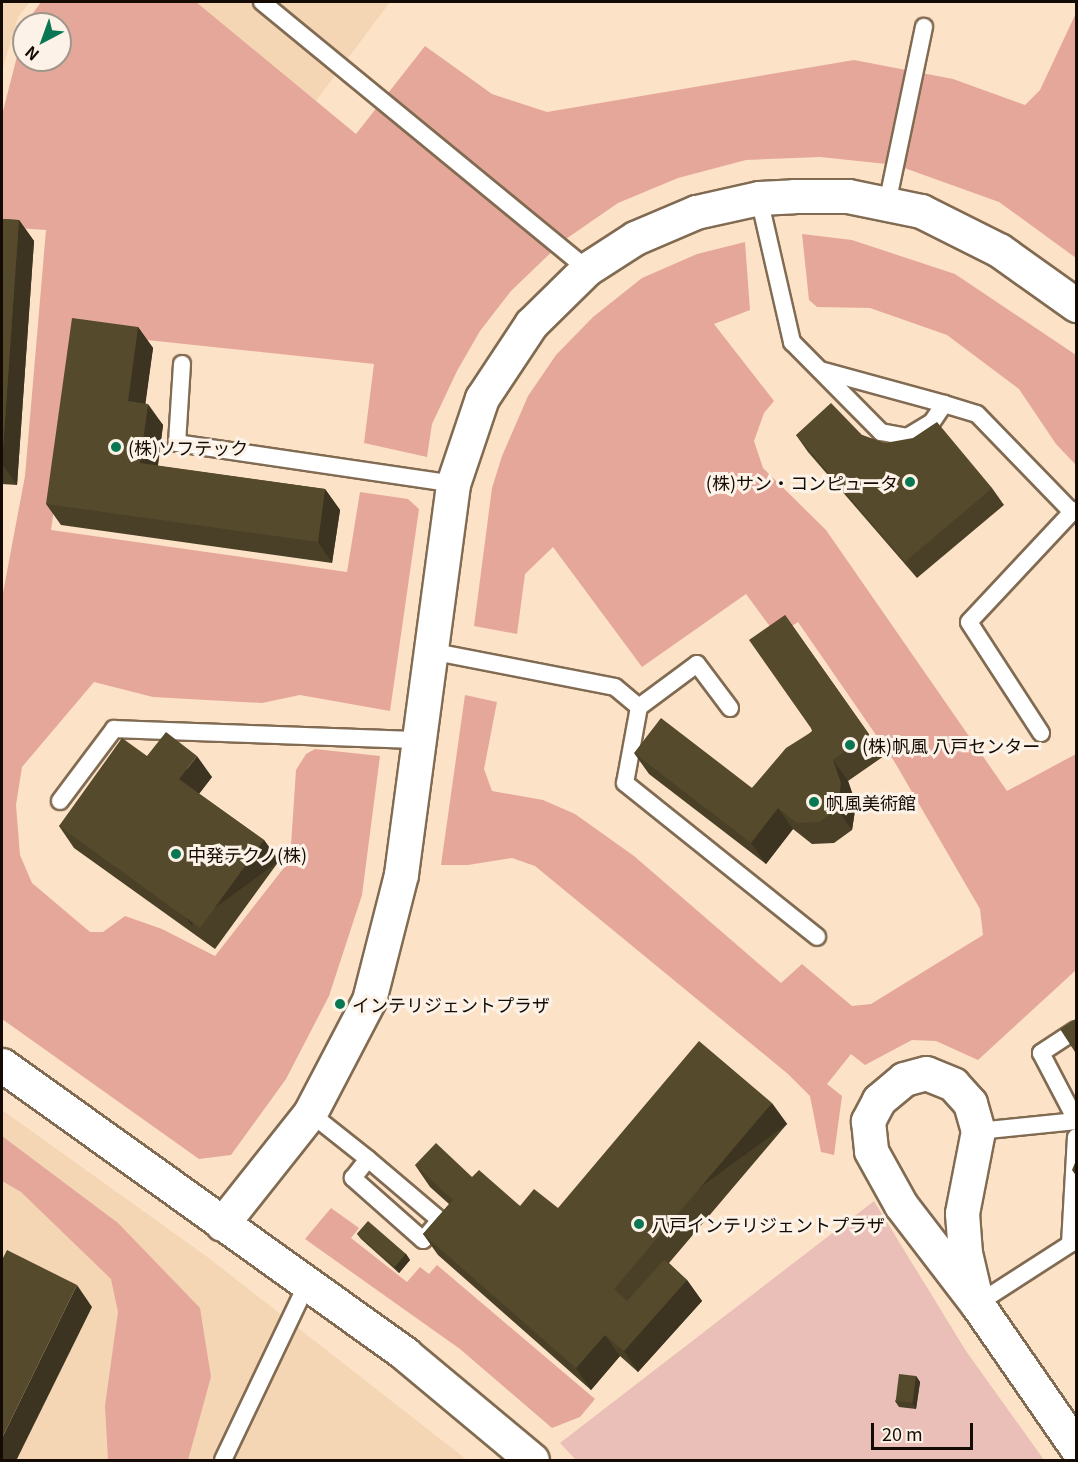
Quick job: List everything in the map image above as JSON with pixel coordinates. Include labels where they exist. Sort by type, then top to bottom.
[{"type":"street","points":[[222,1224],[310,1113],[369,1000],[401,874],[453,484],[482,398],[531,324],[587,269],[635,238],[696,212],[759,198],[848,196],[921,210],[999,250],[1077,305]]},
{"type":"street","points":[[2,1065],[405,1354],[532,1461]]},
{"type":"street","points":[[977,1304],[965,1252],[962,1213],[978,1131],[970,1103],[953,1084],[926,1073],[904,1079],[879,1100],[868,1122],[871,1151],[890,1187],[977,1304],[1077,1447]]},
{"type":"lane","points":[[262,2],[587,269]]},
{"type":"lane","points":[[887,204],[924,27]]},
{"type":"lane","points":[[759,198],[792,342],[881,432],[907,437],[932,422],[944,404]]},
{"type":"lane","points":[[182,364],[177,442],[453,484]]},
{"type":"lane","points":[[820,369],[977,414],[1074,511],[969,622],[1041,733]]},
{"type":"lane","points":[[430,651],[615,687],[639,707]]},
{"type":"lane","points":[[730,708],[696,664],[639,707],[625,783],[817,937]]},
{"type":"lane","points":[[60,801],[114,729],[420,740]]},
{"type":"lane","points":[[978,1131],[1077,1121],[1041,1053],[1077,1030]]},
{"type":"lane","points":[[310,1113],[368,1159],[440,1220],[423,1240],[353,1178],[368,1159]]},
{"type":"lane","points":[[977,1304],[1070,1244],[1077,1137]]},
{"type":"lane","points":[[223,1461],[307,1284]]},
{"type":"shaded area","points":[[2,2],[30,2],[22,12],[12,12],[12,37],[2,71]]},
{"type":"shaded area","points":[[41,2],[196,2],[356,134],[425,46],[492,94],[547,112],[854,60],[953,79],[1025,105],[1040,90],[1076,13],[1076,258],[999,202],[896,165],[820,157],[746,160],[678,178],[618,203],[563,241],[511,291],[480,331],[457,371],[432,424],[427,457],[364,443],[374,364],[80,333],[51,530],[347,572],[360,492],[408,499],[419,509],[390,711],[300,695],[262,703],[153,697],[94,682],[22,767],[16,805],[20,855],[32,883],[90,932],[103,932],[125,916],[162,929],[215,956],[290,860],[296,770],[306,754],[315,749],[380,756],[362,895],[329,996],[286,1079],[231,1155],[199,1159],[2,1019],[2,598],[25,476],[46,230],[2,227],[2,115],[13,72],[72,72],[72,12],[34,12]]},
{"type":"shaded area","points":[[180,2],[390,2],[313,105]]},
{"type":"shaded area","points":[[802,234],[852,240],[955,274],[1076,355],[1076,465],[1056,444],[1019,389],[947,335],[870,308],[817,307],[809,300]]},
{"type":"shaded area","points":[[745,242],[750,310],[714,324],[774,401],[764,413],[754,441],[763,468],[826,530],[1007,791],[1076,754],[1076,970],[978,1060],[936,1041],[912,1040],[865,1065],[851,1054],[827,1084],[842,1096],[834,1155],[821,1152],[810,1096],[788,1074],[535,866],[512,858],[468,865],[441,865],[465,695],[497,702],[484,769],[492,791],[543,800],[575,814],[634,856],[781,983],[802,964],[852,1006],[871,1004],[983,935],[980,909],[894,761],[798,622],[777,636],[746,594],[642,667],[553,547],[525,574],[517,634],[474,626],[492,488],[502,456],[528,396],[556,355],[593,317],[642,278],[697,254]]},
{"type":"shaded area","points":[[2,1110],[206,1256],[467,1460],[2,1460]]},
{"type":"shaded area","points":[[2,1136],[118,1223],[200,1308],[211,1377],[188,1460],[108,1460],[105,1406],[118,1312],[111,1279],[21,1192],[2,1181]]},
{"type":"shaded area","points":[[874,1201],[966,1351],[1044,1460],[576,1460],[560,1443]]},
{"type":"shaded area","points":[[331,1208],[359,1228],[351,1238],[407,1282],[420,1267],[429,1274],[437,1265],[595,1399],[580,1417],[552,1428],[460,1349],[305,1239]]},
{"type":"building","points":[[2,219],[19,220],[2,464]]},
{"type":"building","name":"(株)ソフテック","points":[[72,318],[138,327],[128,401],[148,404],[140,463],[325,489],[318,542],[46,504]]},
{"type":"building","name":"(株)サン・コンピュータ","points":[[831,403],[862,435],[885,443],[913,438],[937,422],[992,488],[905,562],[796,435]]},
{"type":"building","name":"(株)帆風 八戸センター","points":[[785,615],[869,734],[833,760],[841,783],[837,809],[819,822],[797,823],[778,808],[751,843],[634,753],[661,718],[752,788],[786,748],[813,731],[749,640]]},
{"type":"building","name":"中発テクノ(株)","points":[[166,732],[197,756],[179,779],[264,840],[200,928],[59,826],[122,738],[147,756]]},
{"type":"building","points":[[1077,1018],[1077,1055],[1060,1029]]},
{"type":"building","name":"八戸インテリジェントプラザ","points":[[699,1041],[772,1103],[614,1289],[627,1301],[664,1260],[687,1280],[624,1351],[605,1335],[576,1368],[423,1234],[453,1200],[415,1165],[436,1143],[472,1177],[479,1170],[520,1206],[534,1189],[558,1208]]},
{"type":"building","points":[[1077,1158],[1077,1177],[1072,1170]]},
{"type":"building","points":[[368,1221],[406,1254],[395,1267],[357,1234]]},
{"type":"building","points":[[7,1250],[77,1285],[2,1438],[2,1260]]},
{"type":"building","points":[[899,1374],[916,1376],[913,1403],[896,1401]]},
{"type":"place","name":"(株)ソフテック","points":[[116,447]]},
{"type":"place","name":"(株)サン・コンピュータ","points":[[910,482]]},
{"type":"place","name":"(株)帆風 八戸センター","points":[[850,745]]},
{"type":"place","name":"帆風美術館","points":[[814,802]]},
{"type":"place","name":"中発テクノ(株)","points":[[176,854]]},
{"type":"place","name":"インテリジェントプラザ","points":[[340,1004]]},
{"type":"place","name":"八戸インテリジェントプラザ","points":[[639,1224]]}]
